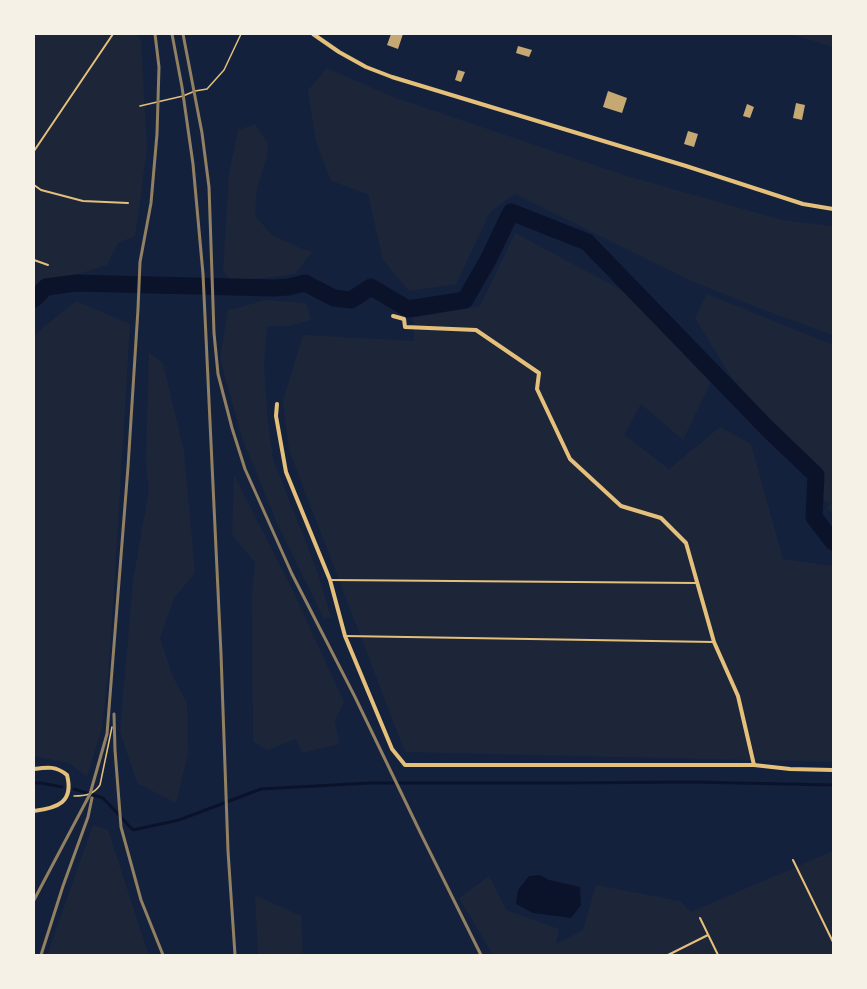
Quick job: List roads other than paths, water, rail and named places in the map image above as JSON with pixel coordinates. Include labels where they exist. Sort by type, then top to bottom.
[{"type":"street","points":[[313,34],[366,67],[392,77],[686,166],[803,204],[833,209]]},
{"type":"street","points":[[393,316],[404,319],[405,327],[476,330],[539,373],[537,390],[570,459],[621,506],[661,518],[686,543],[714,642],[738,696],[754,765]]},
{"type":"street","points":[[277,404],[276,416],[286,472],[330,580],[345,636],[392,749],[405,766],[754,765],[790,769],[833,770]]},
{"type":"street","points":[[34,769],[46,767],[59,769],[67,775],[69,783],[68,795],[64,801],[47,810],[34,811]]},
{"type":"lane","points":[[34,151],[113,34]]},
{"type":"lane","points":[[34,185],[41,190],[83,201],[128,202]]},
{"type":"lane","points":[[34,260],[48,265]]},
{"type":"lane","points":[[330,580],[697,583]]},
{"type":"lane","points":[[345,636],[714,642]]},
{"type":"lane","points":[[793,860],[833,942]]},
{"type":"lane","points":[[700,918],[718,955]]},
{"type":"lane","points":[[668,955],[708,935]]},
{"type":"waterway","points":[[34,299],[46,287],[76,283],[273,288],[288,287],[305,283],[334,298],[351,300],[371,287],[408,309],[465,300],[488,260],[511,212],[587,242],[768,429],[816,475],[814,517],[833,542]]},
{"type":"waterway","points":[[74,789],[103,798],[133,830],[179,820],[261,789],[370,783],[691,782],[833,785]]},
{"type":"waterway","points":[[34,783],[62,787]]},
{"type":"railway","points":[[34,900],[90,794],[107,734],[128,467],[140,262],[151,203],[157,134],[159,67],[155,34]]},
{"type":"railway","points":[[172,34],[182,87],[193,164],[203,274],[221,654],[228,851],[235,955]]},
{"type":"railway","points":[[183,34],[202,133],[209,187],[214,333],[218,374],[232,428],[245,469],[292,574],[355,697],[481,955]]},
{"type":"railway","points":[[114,714],[115,750],[121,827],[141,900],[163,955]]},
{"type":"railway","points":[[41,955],[63,886],[88,817],[92,798]]}]
